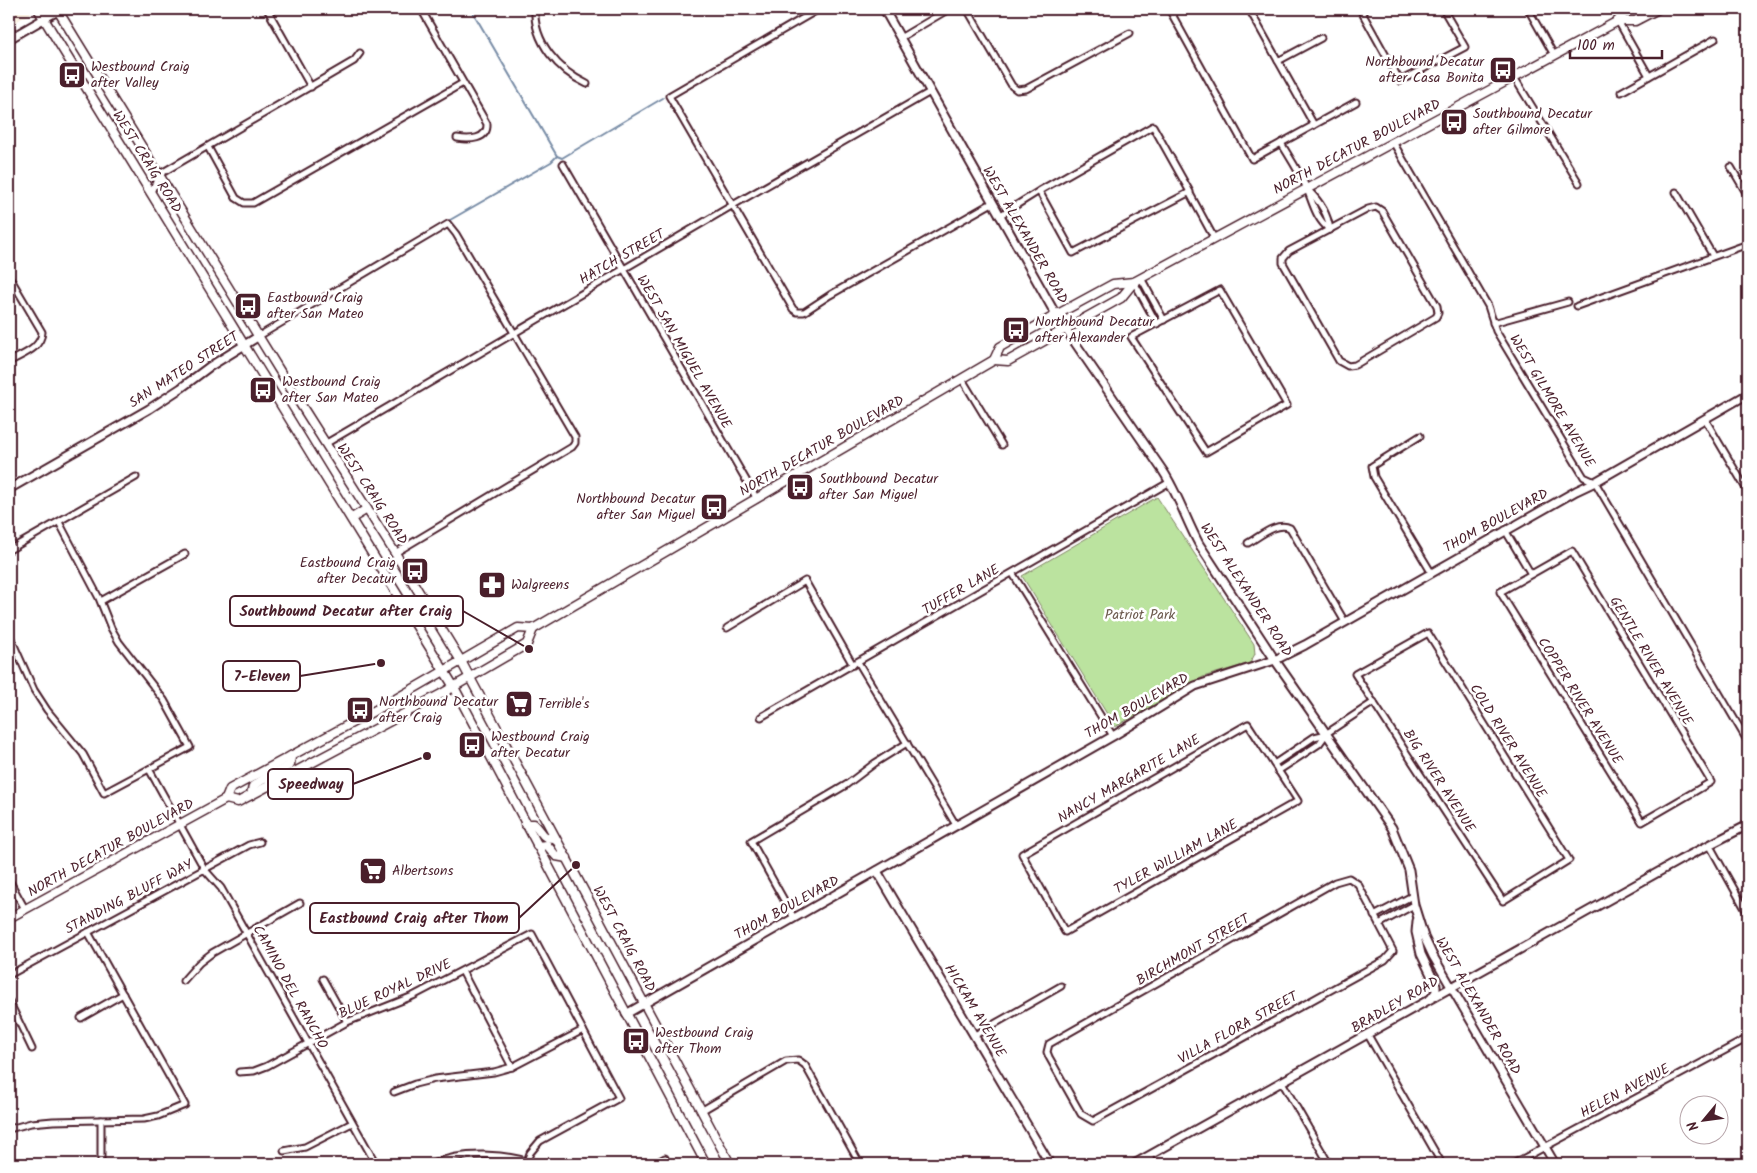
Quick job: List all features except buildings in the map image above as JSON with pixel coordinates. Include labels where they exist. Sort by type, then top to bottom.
[{"type":"main road","name":"WEST CRAIG ROAD","points":[[38,9],[454,687],[706,1164]]},
{"type":"main road","name":"WEST CRAIG ROAD","points":[[59,9],[461,661],[730,1164]]},
{"type":"main road","name":"NORTH DECATUR BOULEVARD","points":[[1618,21],[1626,9]]},
{"type":"main road","name":"NORTH DECATUR BOULEVARD","points":[[994,360],[1000,346],[1056,314],[1113,284],[1137,280],[1618,21],[1635,21],[1658,9]]},
{"type":"main road","name":"NORTH DECATUR BOULEVARD","points":[[9,918],[226,799],[230,789],[518,628],[533,629],[994,360],[1008,361],[1121,298],[1137,280]]},
{"type":"main road","points":[[352,518],[367,509]]},
{"type":"main road","name":"NORTH DECATUR BOULEVARD","points":[[226,799],[238,802],[454,687],[526,644],[533,629]]},
{"type":"main road","points":[[268,787],[275,774],[290,765],[291,756]]},
{"type":"main road","points":[[251,795],[253,786],[267,777],[273,766]]},
{"type":"main road","points":[[525,824],[534,824],[542,836],[555,838]]},
{"type":"main road","points":[[537,846],[547,845],[556,856],[567,858]]},
{"type":"street","points":[[9,39],[59,9]]},
{"type":"street","points":[[267,9],[311,87]]},
{"type":"street","points":[[421,9],[487,124],[484,135],[472,140],[457,138]]},
{"type":"street","points":[[535,9],[540,35],[554,59],[561,68],[574,78],[588,84]]},
{"type":"street","points":[[819,9],[669,96],[793,309],[797,312],[804,312],[830,295],[992,203]]},
{"type":"street","name":"WEST ALEXANDER ROAD","points":[[884,9],[999,216],[1056,314],[1115,398],[1170,482],[1199,544],[1275,660],[1392,828],[1409,870],[1414,905],[1424,937],[1433,956],[1555,1164]]},
{"type":"street","points":[[900,38],[948,9]]},
{"type":"street","points":[[968,9],[1012,86],[1017,90],[1026,89],[1130,34]]},
{"type":"street","points":[[1169,9],[1252,159],[1356,102]]},
{"type":"street","points":[[1249,9],[1314,125]]},
{"type":"street","points":[[1360,9],[1400,81],[1465,47],[1444,9]]},
{"type":"street","points":[[1536,9],[1529,10],[1554,55]]},
{"type":"street","points":[[1618,21],[1649,76]]},
{"type":"street","points":[[1278,61],[1320,38]]},
{"type":"street","points":[[1621,92],[1715,39]]},
{"type":"street","points":[[151,192],[160,174],[354,61],[360,53]]},
{"type":"street","points":[[1514,76],[1578,183]]},
{"type":"street","points":[[208,147],[236,198],[244,203],[253,203],[464,83]]},
{"type":"street","name":"HATCH STREET","points":[[326,444],[733,205],[930,92]]},
{"type":"street","points":[[999,216],[1153,126],[1214,238]]},
{"type":"street","name":"WEST GILMORE AVENUE","points":[[1393,142],[1488,306],[1496,331],[1584,477],[1595,482],[1748,742]]},
{"type":"street","points":[[1281,143],[1306,188],[1310,201],[1322,223],[1330,230]]},
{"type":"street","name":"WEST SAN MIGUEL AVENUE","points":[[562,164],[757,499]]},
{"type":"street","points":[[1731,167],[1748,196]]},
{"type":"street","points":[[1039,191],[1073,253],[1189,192]]},
{"type":"street","points":[[1676,192],[1713,256]]},
{"type":"street","points":[[1376,207],[1382,212],[1437,306],[1438,313],[1436,317],[1354,365],[1344,365],[1339,361],[1283,263],[1283,258],[1289,251],[1330,230],[1368,209],[1376,207]]},
{"type":"street","name":"SAN MATEO STREET","points":[[9,489],[149,409],[209,367],[259,336],[448,224],[514,333]]},
{"type":"street","points":[[1577,306],[1748,244]]},
{"type":"street","points":[[9,276],[42,332],[41,340],[37,346],[9,362]]},
{"type":"street","points":[[1137,280],[1164,320]]},
{"type":"street","points":[[1137,280],[1157,324]]},
{"type":"street","points":[[1220,290],[1287,405],[1206,452],[1131,337],[1157,324],[1220,290]]},
{"type":"street","points":[[1493,323],[1568,302]]},
{"type":"street","points":[[395,552],[572,447],[575,443],[575,437],[514,333]]},
{"type":"street","points":[[962,379],[1002,445]]},
{"type":"street","name":"THOM BOULEVARD","points":[[626,1014],[1113,736],[1195,686],[1275,660],[1505,530],[1595,482],[1748,394]]},
{"type":"street","points":[[1705,419],[1748,492]]},
{"type":"street","points":[[1420,436],[1372,466],[1372,470],[1374,477],[1431,572]]},
{"type":"street","points":[[9,550],[136,477]]},
{"type":"street","name":"TUFFER LANE","points":[[762,718],[1170,482]]},
{"type":"street","points":[[9,634],[34,690],[47,710],[83,754],[104,793],[190,746],[164,700],[119,642],[111,628],[101,601],[59,522]]},
{"type":"street","points":[[1248,543],[1275,527],[1285,526],[1290,528],[1345,622]]},
{"type":"street","points":[[1505,530],[1531,574]]},
{"type":"street","name":"GENTLE RIVER AVENUE","points":[[1531,574],[1572,551],[1711,782],[1642,822]]},
{"type":"street","points":[[101,601],[185,554]]},
{"type":"street","points":[[1013,574],[1113,736]]},
{"type":"street","name":"COPPER RIVER AVENUE","points":[[1531,574],[1500,592],[1642,822]]},
{"type":"street","points":[[727,628],[805,581],[956,825]]},
{"type":"street","name":"COLD RIVER AVENUE","points":[[1355,674],[1428,633],[1569,860],[1503,901]]},
{"type":"street","name":"BIG RIVER AVENUE","points":[[1355,674],[1503,901]]},
{"type":"street","points":[[1327,734],[1314,737],[1274,764],[1278,771],[1374,702]]},
{"type":"street","name":"NANCY MARGARITE LANE","points":[[1065,932],[1022,854],[1248,724],[1274,764]]},
{"type":"street","points":[[794,918],[751,841],[846,786],[875,763],[907,743]]},
{"type":"street","name":"CAMINO DEL RANCHO","points":[[149,769],[205,870],[221,888],[247,933],[376,1164]]},
{"type":"street","name":"TYLER WILLIAM LANE","points":[[1065,932],[1298,801],[1278,771]]},
{"type":"street","points":[[9,821],[12,827],[10,837]]},
{"type":"street","name":"BRADLEY ROAD","points":[[1134,1164],[1680,860],[1748,825]]},
{"type":"street","name":"STANDING BLUFF WAY","points":[[9,975],[249,845],[260,842]]},
{"type":"street","points":[[1710,846],[1748,914]]},
{"type":"street","name":"HICKAM AVENUE","points":[[877,872],[1050,1164]]},
{"type":"street","name":"BIRCHMONT STREET","points":[[1093,1121],[1081,1114],[1049,1057],[1047,1052],[1049,1044],[1335,882],[1349,878],[1358,884],[1374,916]]},
{"type":"street","points":[[9,880],[25,910]]},
{"type":"street","points":[[1412,896],[1374,916],[1379,924],[1414,905]]},
{"type":"street","points":[[183,980],[199,963],[212,953],[300,904]]},
{"type":"street","points":[[1417,915],[1416,932],[1421,954],[1436,985],[1436,992],[1431,999]]},
{"type":"street","name":"VILLA FLORA STREET","points":[[1093,1121],[1385,960],[1393,951],[1379,924]]},
{"type":"street","points":[[9,1129],[53,1120],[144,1119],[158,1116],[185,1104],[88,932]]},
{"type":"street","name":"BLUE ROYAL DRIVE","points":[[239,1072],[254,1071],[268,1066],[348,1022],[413,996],[532,934],[583,1030]]},
{"type":"street","points":[[462,971],[512,1067]]},
{"type":"street","points":[[323,979],[348,1022]]},
{"type":"street","points":[[974,1034],[1061,986]]},
{"type":"street","points":[[81,1018],[123,994]]},
{"type":"street","points":[[9,1001],[32,1049]]},
{"type":"street","points":[[394,1092],[435,1079],[494,1072],[512,1067],[583,1030],[619,1098],[540,1141],[530,1153],[526,1162]]},
{"type":"street","points":[[1368,1035],[1442,1164]]},
{"type":"street","name":"HELEN AVENUE","points":[[1513,1164],[1748,1038]]},
{"type":"street","points":[[701,1111],[786,1061],[798,1060],[805,1065],[860,1164]]},
{"type":"street","points":[[1282,1082],[1329,1164]]},
{"type":"street","points":[[101,1120],[102,1164]]},
{"type":"street","points":[[284,1151],[305,1147],[352,1122]]},
{"type":"street","points":[[432,1164],[469,1156],[493,1155],[536,1164]]},
{"type":"street","points":[[1149,1156],[1153,1164]]},
{"type":"street","points":[[654,1164],[665,1158]]},
{"type":"shaded area","points":[[9,9],[29,9],[31,13],[9,26]]},
{"type":"green space","name":"Patriot Park","points":[[1157,497],[1254,644],[1255,654],[1250,663],[1203,677],[1115,727],[1022,576]]},
{"type":"waterway","points":[[471,9],[557,156]]},
{"type":"waterway","points":[[557,156],[562,158],[663,98]]},
{"type":"waterway","points":[[450,220],[551,162],[557,156]]},
{"type":"place","name":"Northbound Decatur after Casa Bonita","points":[[1503,70]]},
{"type":"place","name":"Westbound Craig after Valley","points":[[72,75]]},
{"type":"place","name":"Southbound Decatur after Gilmore","points":[[1454,122]]},
{"type":"place","name":"Eastbound Craig after San Mateo","points":[[248,306]]},
{"type":"place","name":"Northbound Decatur after Alexander","points":[[1016,330]]},
{"type":"place","name":"Westbound Craig after San Mateo","points":[[263,390]]},
{"type":"place","name":"Southbound Decatur after San Miguel","points":[[800,487]]},
{"type":"place","name":"Northbound Decatur after San Miguel","points":[[714,507]]},
{"type":"place","name":"Eastbound Craig after Decatur","points":[[415,571]]},
{"type":"place","name":"Walgreens","points":[[492,585]]},
{"type":"place","name":"Southbound Decatur after Craig","points":[[529,649]]},
{"type":"place","name":"7-Eleven","points":[[381,663]]},
{"type":"place","name":"Terrible's","points":[[519,704]]},
{"type":"place","name":"Northbound Decatur after Craig","points":[[360,710]]},
{"type":"place","name":"Westbound Craig after Decatur","points":[[472,745]]},
{"type":"place","name":"Speedway","points":[[427,756]]},
{"type":"place","name":"Eastbound Craig after Thom","points":[[576,865]]},
{"type":"place","name":"Albertsons","points":[[373,871]]},
{"type":"place","name":"Westbound Craig after Thom","points":[[636,1041]]}]
